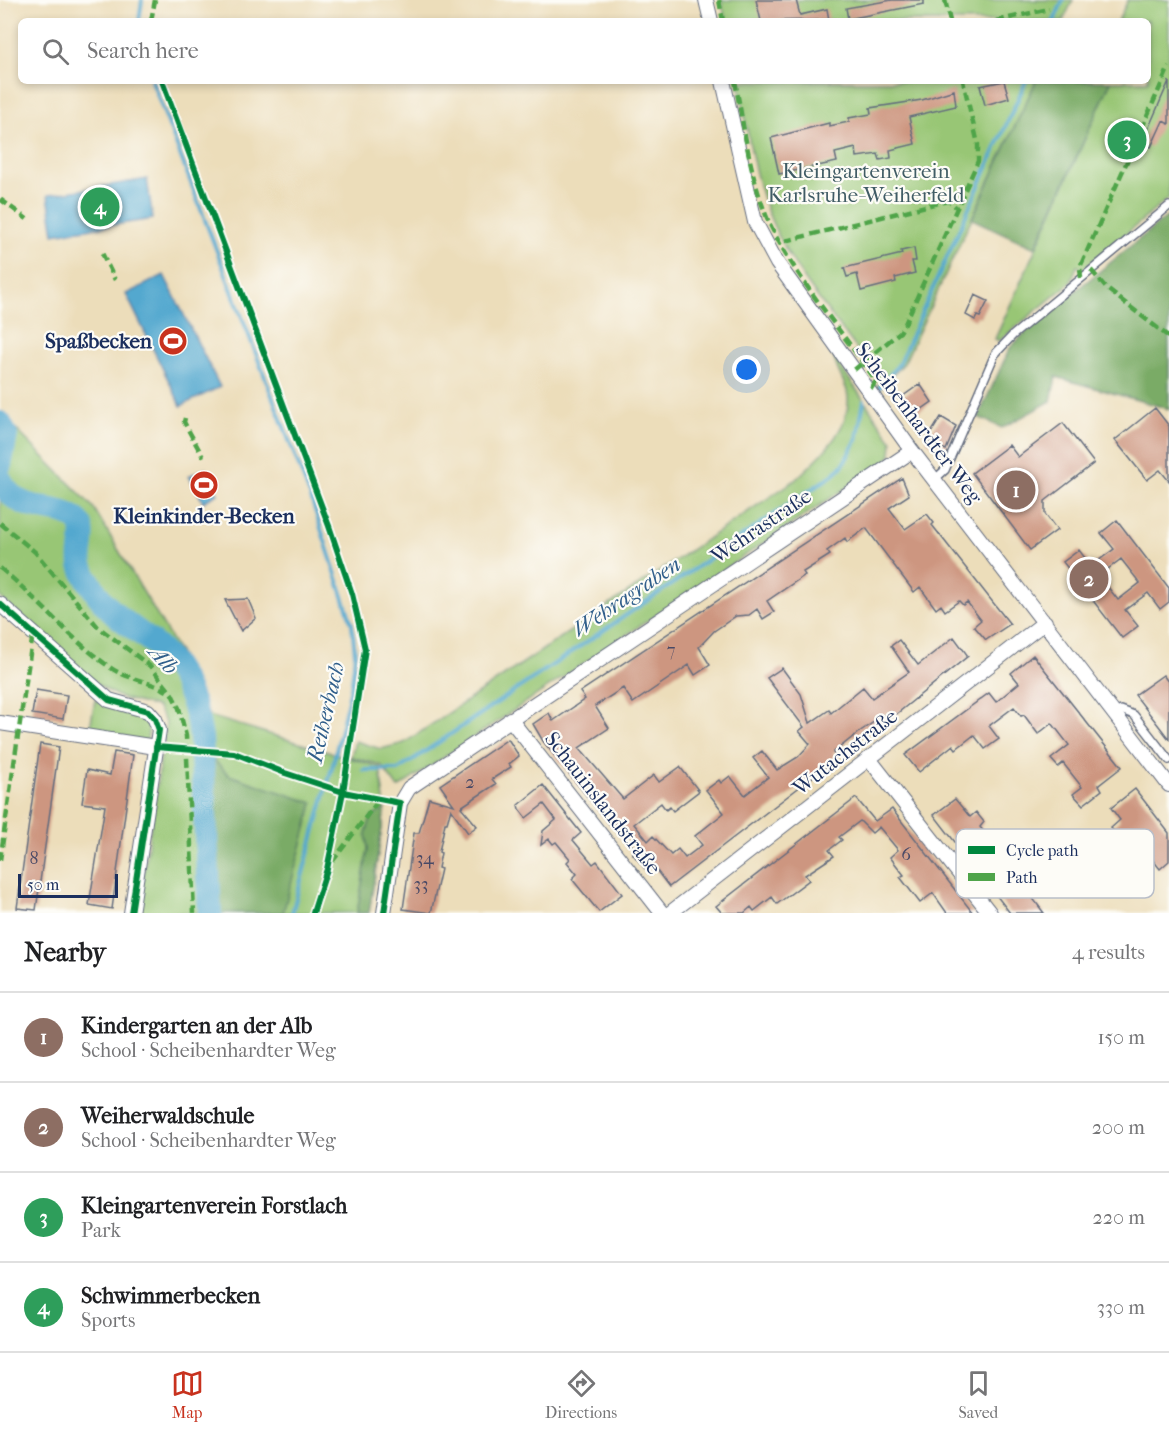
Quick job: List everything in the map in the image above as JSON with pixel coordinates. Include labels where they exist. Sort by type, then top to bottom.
[{"type":"street","points":[[706,0],[710,18]]},
{"type":"street","name":"Scheibenhardter Weg","points":[[724,84],[755,222],[783,271],[912,451],[1169,785]]},
{"type":"street","name":"Wehrastraße","points":[[384,913],[400,803],[409,788],[912,451]]},
{"type":"street","points":[[0,603],[109,700],[148,711],[157,723],[156,747],[131,913]]},
{"type":"street","name":"Wutachstraße","points":[[670,913],[1045,622]]},
{"type":"street","name":"Schauinslandstraße","points":[[510,719],[662,913]]},
{"type":"street","points":[[0,723],[156,747]]},
{"type":"street","points":[[870,760],[956,870]]},
{"type":"street","points":[[978,898],[990,913]]},
{"type":"lane","points":[[934,480],[945,470],[995,354],[1013,335],[1169,206]]},
{"type":"lane","points":[[1114,714],[1121,710],[1134,715],[1169,760]]},
{"type":"green space","points":[[721,0],[1073,0],[1064,18],[725,18]]},
{"type":"green space","points":[[1128,0],[1169,0],[1169,198],[1084,269],[1077,266],[1071,282],[999,341],[995,339],[1110,84],[1151,84],[1151,18],[1119,18]]},
{"type":"green space","name":"Kleingartenverein Karlsruhe-Weiherfeld","points":[[739,84],[1035,84],[904,363],[880,389],[877,386],[880,381],[807,283],[782,242],[765,206],[752,154]]},
{"type":"green space","points":[[1035,84],[1110,84],[1035,248],[972,219]]},
{"type":"green space","points":[[1169,215],[1169,409],[1056,377],[1051,401],[1002,428],[978,417],[1010,348],[1032,326]]},
{"type":"green space","points":[[834,357],[892,441],[891,455],[886,461],[398,788],[381,765],[351,757],[355,741],[381,749],[404,743],[795,480],[833,441],[845,417],[848,404],[847,391]]},
{"type":"green space","points":[[0,413],[93,507],[179,652],[209,716],[380,767],[385,808],[369,913],[138,913],[166,723],[157,707],[121,698],[98,685],[0,597]]},
{"type":"green space","points":[[95,700],[142,711],[150,718],[147,742],[89,733]]},
{"type":"green space","points":[[204,756],[210,756],[229,775],[313,803],[283,913],[215,913],[212,807]]},
{"type":"green space","points":[[385,808],[369,913],[357,913],[368,849],[366,833],[371,818]]},
{"type":"water","points":[[147,179],[153,219],[54,234],[48,195]]},
{"type":"water","name":"Spaßbecken","points":[[164,275],[220,387],[181,406],[126,294]]},
{"type":"water","name":"Kleinkinder-Becken","points":[[205,468],[218,494],[203,502],[189,476]]},
{"type":"building","points":[[756,0],[796,0],[800,15],[827,9],[829,18],[760,18]]},
{"type":"building","points":[[892,0],[924,0],[924,4],[853,18],[848,18],[846,8]]},
{"type":"building","points":[[1169,81],[1169,124],[1163,121],[1151,147],[1142,143]]},
{"type":"building","points":[[1005,84],[1009,98],[985,105],[980,86]]},
{"type":"building","points":[[954,90],[956,106],[909,117],[915,144],[890,150],[891,158],[880,160],[878,154],[857,157],[856,148],[835,153],[837,162],[779,174],[771,138],[829,123],[829,126],[849,122],[849,118],[871,114],[870,108],[922,100]]},
{"type":"building","points":[[914,248],[916,261],[912,261],[915,273],[895,278],[896,282],[861,291],[857,274],[847,277],[844,268],[902,254],[901,251]]},
{"type":"building","points":[[975,295],[988,301],[980,317],[977,316],[975,320],[966,315]]},
{"type":"building","points":[[920,384],[932,402],[912,416],[899,399]]},
{"type":"building","points":[[1155,408],[1169,426],[1169,481],[1160,470],[1147,480],[1115,440]]},
{"type":"building","points":[[941,417],[956,426],[946,450],[926,441]]},
{"type":"building","points":[[1063,423],[1094,463],[1045,501],[1045,514],[1057,530],[1030,550],[972,473],[1009,445],[1018,457]]},
{"type":"building","points":[[902,478],[909,495],[889,508],[905,529],[927,514],[934,523],[932,525],[1010,624],[986,640],[974,626],[981,620],[967,602],[963,605],[959,601],[945,611],[941,605],[936,609],[920,587],[914,592],[866,528],[847,542],[845,538],[827,551],[830,555],[803,572],[805,575],[767,601],[774,612],[763,619],[757,609],[749,615],[736,616],[714,631],[699,647],[710,665],[695,675],[689,665],[633,703],[623,688],[595,706],[609,728],[579,748],[623,799],[654,775],[659,782],[680,767],[699,791],[673,811],[670,807],[666,810],[661,803],[634,824],[648,841],[653,836],[671,855],[678,849],[685,858],[702,845],[695,836],[724,813],[706,790],[719,780],[721,783],[730,776],[745,795],[768,777],[753,758],[762,751],[777,770],[798,757],[810,744],[799,731],[804,727],[767,678],[782,668],[801,694],[810,723],[829,710],[831,713],[863,687],[872,698],[909,672],[891,646],[899,640],[918,665],[954,637],[968,656],[894,716],[890,711],[859,732],[833,753],[836,757],[827,766],[669,887],[651,863],[645,869],[632,853],[636,850],[615,824],[611,826],[543,741],[533,724],[549,713],[553,721],[585,699],[580,692]]},
{"type":"building","points":[[1117,520],[1169,588],[1169,602],[1160,609],[1148,593],[1125,610],[1138,626],[1122,638],[1063,562],[1079,550],[1091,566],[1114,549],[1101,533]],"holes":[[[1121,559],[1140,583],[1118,600],[1099,576]]]},
{"type":"building","points":[[248,599],[256,618],[241,631],[225,600]]},
{"type":"building","points":[[1033,655],[1122,767],[1099,785],[1102,790],[1083,805],[1073,794],[1082,787],[1063,763],[1058,767],[1051,759],[1069,745],[1052,723],[1038,734],[1024,715],[1021,716],[1014,707],[989,726],[999,739],[985,749],[974,735],[956,749],[953,745],[919,772],[905,755],[989,693],[996,702],[1019,683],[1011,673]]},
{"type":"building","points":[[1163,675],[1169,683],[1169,739],[1135,695]]},
{"type":"building","points":[[36,690],[67,695],[63,719],[32,714]]},
{"type":"building","points":[[508,739],[519,756],[509,764],[511,767],[492,779],[496,784],[461,807],[477,826],[468,833],[451,809],[447,823],[445,823],[439,852],[441,853],[438,868],[441,869],[431,913],[403,909],[414,833],[419,833],[429,798],[454,805],[440,785]]},
{"type":"building","points":[[40,744],[59,747],[36,910],[17,908]]},
{"type":"building","points":[[114,752],[133,755],[112,909],[89,905],[105,806],[82,803],[87,770],[110,775]]},
{"type":"building","points":[[543,785],[581,833],[573,840],[593,864],[597,861],[622,894],[599,912],[572,879],[577,874],[567,862],[570,859],[556,842],[553,844],[549,839],[541,845],[543,831],[556,820],[544,804],[526,818],[519,809],[518,805]]},
{"type":"building","points":[[1135,789],[1169,833],[1169,861],[1160,869],[1154,861],[1154,829],[1112,829],[1120,820],[1111,808]]},
{"type":"building","points":[[856,798],[875,821],[892,809],[956,891],[956,898],[961,898],[973,913],[947,913],[933,893],[920,903],[900,877],[904,875],[890,857],[898,850],[879,827],[872,833],[860,821],[839,837],[842,840],[829,850],[834,856],[805,875],[809,880],[777,904],[772,897],[754,911],[751,907],[744,913],[722,913],[716,906]]},
{"type":"building","points":[[955,799],[970,817],[976,812],[984,822],[980,827],[982,829],[956,829],[956,843],[934,815]]},
{"type":"building","points":[[998,898],[1033,898],[1044,913],[1010,913]]},
{"type":"waterway","name":"Reiherbach","points":[[139,18],[142,0]]},
{"type":"waterway","points":[[1055,18],[1063,0]]},
{"type":"waterway","name":"Reiherbach","points":[[153,84],[311,498],[352,624],[355,654],[352,683],[333,764],[292,913]]},
{"type":"waterway","points":[[879,388],[899,364],[1025,84]]},
{"type":"waterway","name":"Wehragraben","points":[[364,770],[398,770],[834,474],[843,465],[857,439],[864,401]]},
{"type":"waterway","name":"Alb","points":[[0,423],[6,435],[0,465]]},
{"type":"waterway","name":"Alb","points":[[0,480],[8,492],[18,500],[28,505],[70,515],[78,521],[83,535],[81,565],[99,597],[112,611],[169,659],[184,683],[195,709],[201,737],[210,913]]},
{"type":"marked path","points":[[152,18],[155,0]]},
{"type":"marked path","points":[[719,0],[722,18]]},
{"type":"marked path","points":[[945,0],[949,18]]},
{"type":"marked path","points":[[1009,18],[1049,9]]},
{"type":"marked path","points":[[1081,278],[1080,267],[1169,67]]},
{"type":"marked path","points":[[736,84],[752,169],[768,220],[790,261],[876,381],[869,392]]},
{"type":"marked path","points":[[854,370],[900,332],[905,324],[978,161],[978,144],[964,84]]},
{"type":"marked path","points":[[0,199],[27,219]]},
{"type":"marked path","points":[[785,241],[949,201],[957,208]]},
{"type":"marked path","points":[[102,253],[115,280]]},
{"type":"marked path","points":[[1091,270],[1107,289],[1169,337]]},
{"type":"marked path","points":[[185,418],[184,422],[203,457]]},
{"type":"marked path","points":[[0,523],[35,552],[98,627],[150,666],[172,694],[179,708],[186,736],[194,913]]},
{"type":"marked path","points":[[0,568],[96,657],[124,675],[167,691]]},
{"type":"marked path","points":[[0,860],[33,633]]},
{"type":"marked path","points":[[332,862],[378,801]]},
{"type":"cycle path","points":[[163,84],[329,526],[352,594],[365,649],[343,792],[327,869],[313,913]]},
{"type":"cycle path","points":[[0,604],[109,700],[148,711],[155,719],[159,730],[131,913]]},
{"type":"cycle path","points":[[156,747],[234,753],[343,792],[400,803],[384,913]]},
{"type":"place","name":"Kleingartenverein Forstlach","points":[[1127,140]]},
{"type":"place","name":"Schwimmerbecken","points":[[100,207]]},
{"type":"place","name":"Spaßbecken","points":[[173,341]]},
{"type":"place","name":"Kleinkinder-Becken","points":[[204,485]]},
{"type":"place","name":"Kindergarten an der Alb","points":[[1016,490]]},
{"type":"place","name":"Weiherwaldschule","points":[[1089,579]]}]
